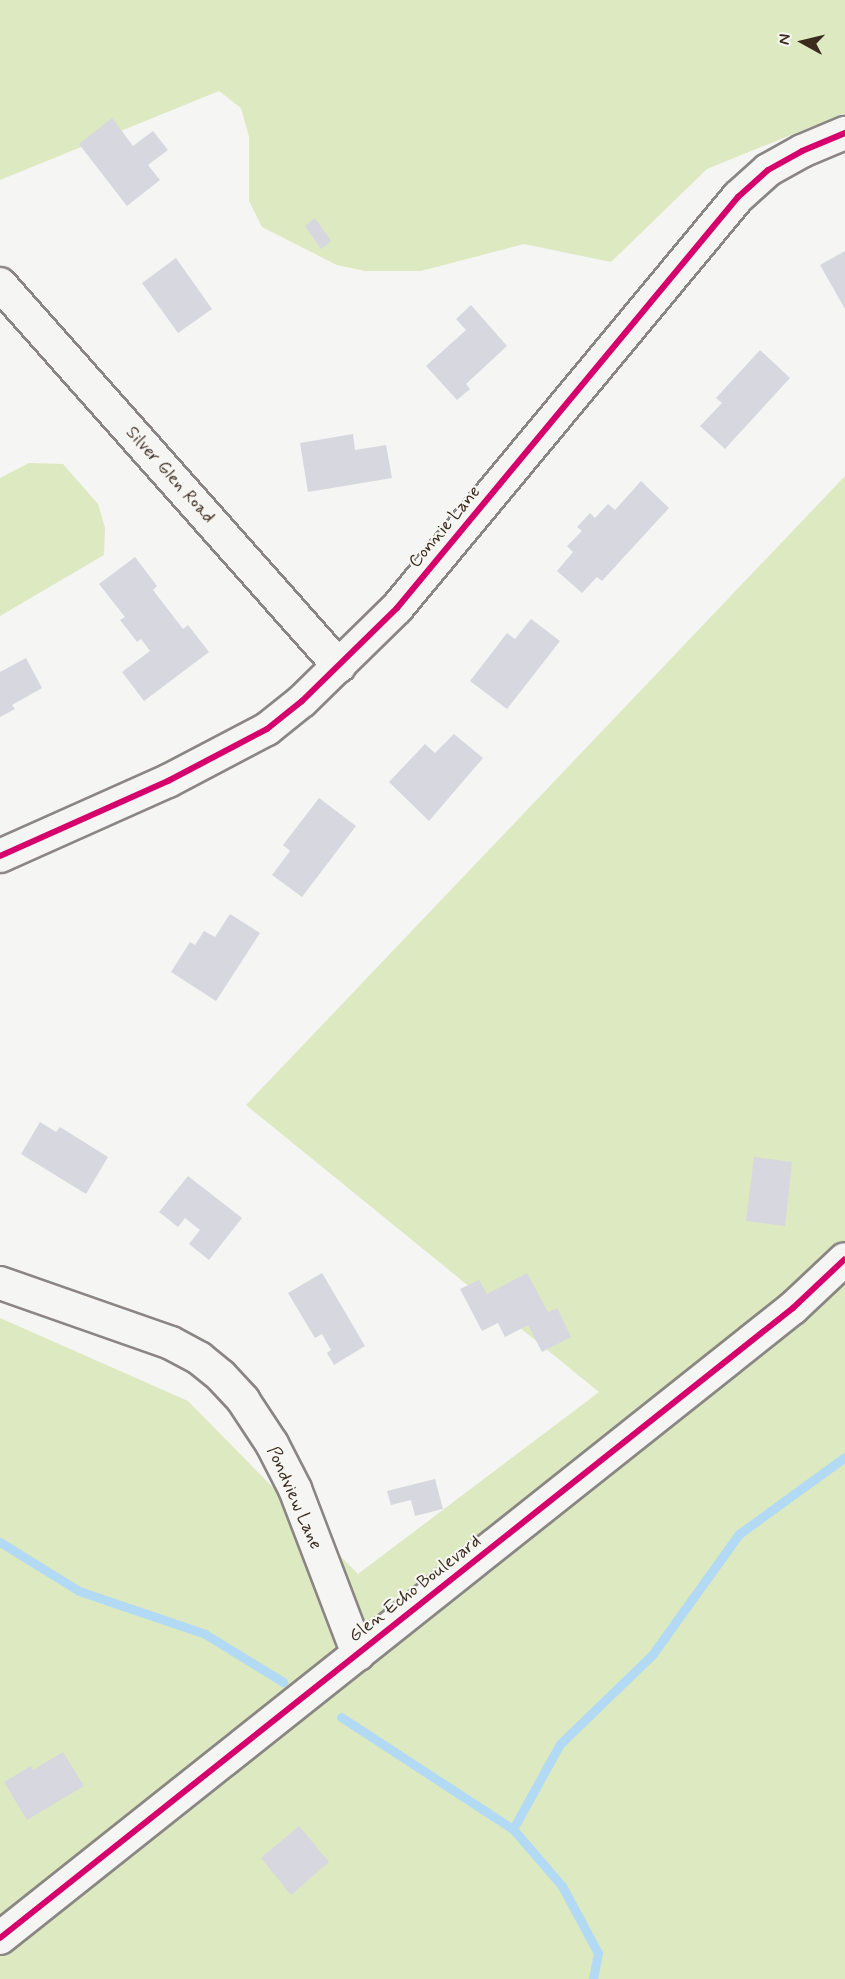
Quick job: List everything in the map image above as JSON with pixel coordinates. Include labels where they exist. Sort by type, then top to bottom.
[{"type":"street","name":"Connie Lane","points":[[0,856],[168,782],[267,729],[302,701],[397,608],[738,197],[768,170],[802,151],[845,133]]},
{"type":"street","name":"Silver Glen Road","points":[[0,284],[339,666]]},
{"type":"street","name":"Glen Echo Boulevard","points":[[0,1938],[793,1308],[845,1259]]},
{"type":"street","name":"Pondview Lane","points":[[0,1283],[171,1343],[199,1358],[221,1376],[243,1400],[272,1444],[295,1490],[358,1654]]},
{"type":"green space","points":[[0,0],[845,0],[845,113],[707,169],[611,262],[524,244],[421,271],[365,271],[337,265],[262,227],[249,201],[249,137],[241,108],[219,91],[0,180]]},
{"type":"green space","points":[[29,463],[63,464],[98,504],[105,528],[104,555],[0,616],[0,478]]},
{"type":"green space","points":[[845,476],[845,1979],[0,1979],[0,1318],[188,1401],[358,1574],[599,1392],[246,1105]]},
{"type":"building","points":[[112,118],[133,146],[153,131],[168,150],[148,165],[160,180],[127,206],[79,144]]},
{"type":"building","points":[[315,218],[331,241],[321,249],[305,226]]},
{"type":"building","points":[[845,251],[845,309],[820,265]]},
{"type":"building","points":[[176,258],[212,309],[178,333],[142,283]]},
{"type":"building","points":[[471,305],[507,346],[466,384],[470,389],[457,400],[426,366],[466,330],[456,319]]},
{"type":"building","points":[[760,350],[790,378],[725,449],[700,426],[722,403],[716,398]]},
{"type":"building","points":[[353,434],[355,450],[386,445],[392,478],[308,492],[300,443]]},
{"type":"building","points":[[641,481],[669,508],[602,581],[597,577],[582,593],[557,571],[573,552],[567,546],[582,531],[577,527],[590,513],[595,518],[608,504],[615,510]]},
{"type":"building","points":[[135,557],[157,586],[153,590],[183,629],[188,625],[209,652],[144,701],[122,672],[150,651],[141,639],[137,642],[120,620],[125,617],[99,584]]},
{"type":"building","points":[[531,619],[560,641],[507,709],[470,681],[507,633],[515,639]]},
{"type":"building","points":[[26,658],[42,688],[12,705],[15,709],[0,717],[0,672]]},
{"type":"building","points":[[454,734],[483,758],[429,821],[389,782],[425,744],[435,753]]},
{"type":"building","points":[[319,798],[356,826],[302,897],[272,875],[290,851],[283,845]]},
{"type":"building","points":[[230,914],[260,933],[216,1001],[171,972],[190,942],[195,945],[204,931],[215,937]]},
{"type":"building","points":[[40,1122],[56,1132],[60,1127],[108,1157],[86,1194],[21,1154]]},
{"type":"building","points":[[754,1157],[792,1162],[785,1226],[746,1221]]},
{"type":"building","points":[[188,1176],[242,1218],[209,1260],[189,1244],[200,1230],[185,1218],[178,1227],[159,1212]]},
{"type":"building","points":[[322,1273],[365,1346],[334,1365],[327,1353],[331,1350],[322,1334],[315,1338],[288,1293]]},
{"type":"building","points":[[527,1273],[548,1312],[557,1308],[571,1337],[542,1352],[528,1325],[505,1337],[498,1323],[482,1331],[460,1289],[479,1280],[487,1294]]},
{"type":"building","points":[[435,1479],[443,1509],[415,1516],[411,1500],[391,1505],[387,1491]]},
{"type":"building","points":[[63,1752],[84,1786],[27,1820],[4,1782],[31,1766],[33,1770]]},
{"type":"building","points":[[299,1826],[329,1862],[291,1895],[261,1858]]},
{"type":"waterway","points":[[513,1829],[560,1744],[652,1655],[739,1534],[845,1457]]},
{"type":"waterway","points":[[0,1542],[79,1591],[205,1634],[283,1682]]},
{"type":"waterway","points":[[341,1717],[513,1829],[562,1886],[598,1953],[593,1979]]},
{"type":"cycle path","points":[[0,856],[168,781],[267,729],[302,701],[397,608],[738,197],[768,170],[802,151],[845,133]]},
{"type":"cycle path","points":[[0,1938],[793,1308],[845,1259]]}]
